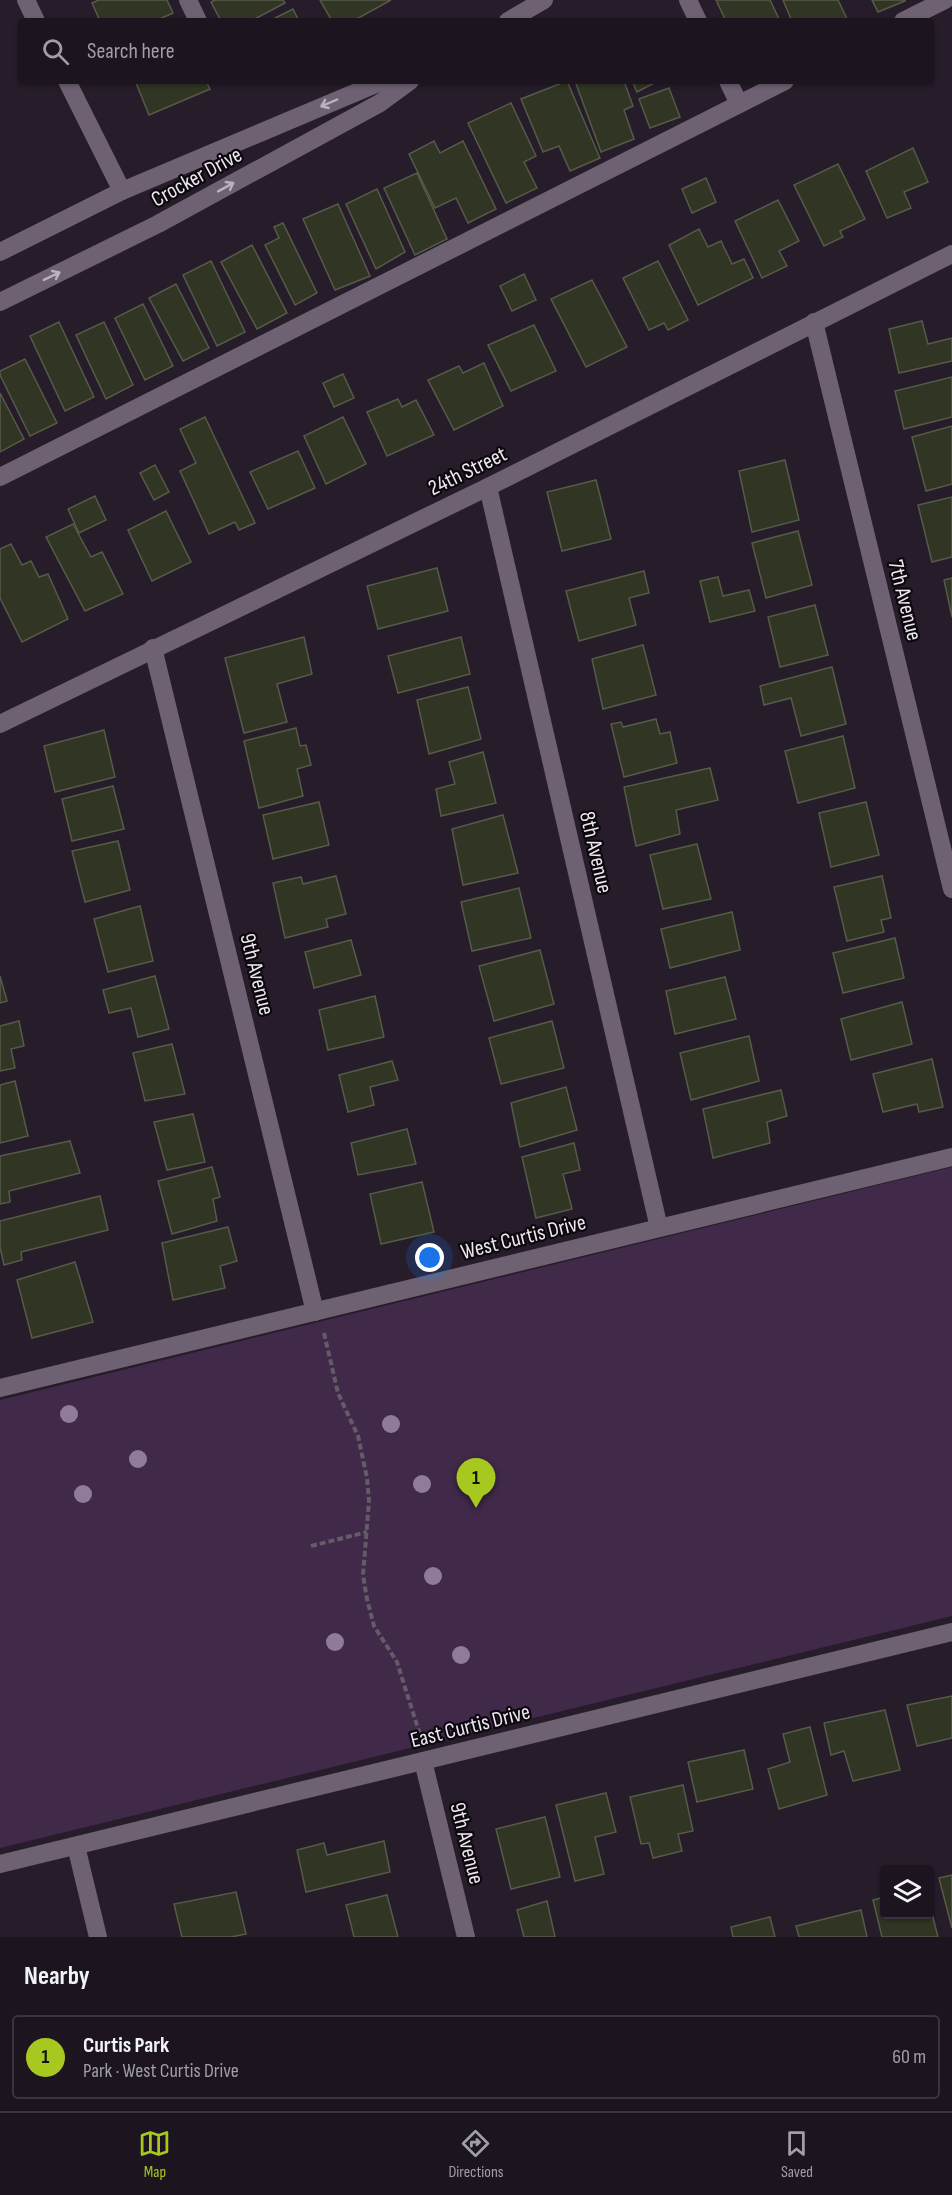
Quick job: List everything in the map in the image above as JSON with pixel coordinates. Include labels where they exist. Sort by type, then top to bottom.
[{"type":"street","points":[[26,0],[35,18]]},
{"type":"street","points":[[188,0],[197,18]]},
{"type":"street","points":[[512,18],[544,0]]},
{"type":"street","points":[[688,0],[697,18]]},
{"type":"street","points":[[909,18],[945,0]]},
{"type":"street","points":[[68,84],[122,191]]},
{"type":"street","name":"Crocker Drive","points":[[0,252],[122,191],[376,84]]},
{"type":"street","name":"Crocker Drive","points":[[0,302],[158,224],[380,103],[406,84]]},
{"type":"street","points":[[729,84],[739,104]]},
{"type":"street","points":[[0,477],[779,84]]},
{"type":"street","name":"24th Street","points":[[0,724],[488,487],[952,254]]},
{"type":"street","name":"7th Avenue","points":[[814,322],[952,890]]},
{"type":"street","name":"8th Avenue","points":[[488,487],[659,1228]]},
{"type":"street","name":"9th Avenue","points":[[153,648],[315,1312]]},
{"type":"street","name":"West Curtis Drive","points":[[0,1388],[952,1157]]},
{"type":"street","name":"East Curtis Drive","points":[[0,1864],[952,1632]]},
{"type":"street","name":"9th Avenue","points":[[423,1761],[466,1937]]},
{"type":"street","points":[[76,1846],[98,1937]]},
{"type":"path","points":[[323,1329],[338,1393],[350,1414],[363,1453],[369,1501],[363,1575],[374,1626],[397,1662],[410,1696],[421,1738]]},
{"type":"path","points":[[311,1546],[367,1532]]},
{"type":"shaded area","points":[[952,1167],[952,1616],[0,1848],[0,1400]]},
{"type":"building","points":[[99,0],[167,0],[173,13],[162,18],[99,18],[92,3]]},
{"type":"building","points":[[215,0],[283,0],[285,3],[257,18],[219,18],[211,2]]},
{"type":"building","points":[[320,0],[391,0],[358,18],[330,18]]},
{"type":"building","points":[[716,0],[770,0],[779,18],[725,18]]},
{"type":"building","points":[[783,0],[838,0],[847,18],[791,18]]},
{"type":"building","points":[[872,0],[905,0],[905,1],[878,12]]},
{"type":"building","points":[[293,9],[298,18],[275,18]]},
{"type":"building","points":[[136,84],[208,84],[210,89],[149,115]]},
{"type":"building","points":[[559,84],[568,84],[600,158],[570,171],[559,146],[543,152],[521,99]]},
{"type":"building","points":[[576,84],[625,84],[633,106],[624,110],[634,139],[601,152]]},
{"type":"building","points":[[633,84],[652,84],[637,92]]},
{"type":"building","points":[[669,88],[680,117],[650,128],[639,99]]},
{"type":"building","points":[[511,103],[536,156],[524,162],[537,188],[506,203],[468,123]]},
{"type":"building","points":[[434,141],[440,153],[463,141],[496,209],[468,223],[456,198],[435,208],[409,154]]},
{"type":"building","points":[[913,148],[928,182],[904,192],[911,208],[887,218],[866,171]]},
{"type":"building","points":[[838,164],[865,219],[840,231],[843,237],[824,246],[794,185]]},
{"type":"building","points":[[417,173],[447,239],[415,255],[384,188]]},
{"type":"building","points":[[706,178],[716,202],[692,213],[682,189]]},
{"type":"building","points":[[377,189],[405,252],[376,269],[346,204]]},
{"type":"building","points":[[778,200],[799,241],[779,251],[787,266],[762,278],[735,221]]},
{"type":"building","points":[[338,204],[370,276],[335,290],[303,219]]},
{"type":"building","points":[[283,223],[317,293],[295,305],[265,245],[279,238],[274,227]]},
{"type":"building","points":[[699,229],[708,247],[721,241],[732,264],[744,259],[753,278],[698,305],[669,245]]},
{"type":"building","points":[[252,245],[287,313],[257,329],[221,262]]},
{"type":"building","points":[[211,261],[245,332],[217,346],[183,275]]},
{"type":"building","points":[[658,261],[688,320],[668,330],[664,323],[649,330],[623,278]]},
{"type":"building","points":[[524,274],[536,300],[512,311],[500,286]]},
{"type":"building","points":[[592,280],[627,347],[586,367],[551,299]]},
{"type":"building","points":[[176,284],[209,348],[183,361],[149,298]]},
{"type":"building","points":[[143,304],[173,366],[145,380],[115,318]]},
{"type":"building","points":[[922,321],[928,344],[952,338],[952,361],[899,373],[889,329]]},
{"type":"building","points":[[59,322],[94,397],[65,411],[30,336]]},
{"type":"building","points":[[104,322],[133,385],[106,399],[76,335]]},
{"type":"building","points":[[534,325],[556,371],[511,391],[488,345]]},
{"type":"building","points":[[25,359],[57,423],[30,436],[0,375],[0,371]]},
{"type":"building","points":[[484,363],[503,406],[454,430],[428,380],[459,366],[463,373]]},
{"type":"building","points":[[343,374],[354,398],[334,407],[323,383]]},
{"type":"building","points":[[952,377],[952,417],[904,429],[895,391]]},
{"type":"building","points":[[0,393],[24,439],[0,452]]},
{"type":"building","points":[[398,399],[402,407],[416,400],[434,435],[387,456],[367,412]]},
{"type":"building","points":[[205,417],[255,523],[239,530],[235,522],[209,534],[180,471],[196,463],[180,429]]},
{"type":"building","points":[[343,417],[366,464],[326,484],[304,436]]},
{"type":"building","points":[[952,426],[952,484],[926,491],[912,437]]},
{"type":"building","points":[[298,451],[315,488],[268,509],[250,472]]},
{"type":"building","points":[[785,460],[799,520],[752,532],[739,471]]},
{"type":"building","points":[[155,465],[169,492],[154,500],[140,473]]},
{"type":"building","points":[[596,480],[611,539],[562,551],[547,492]]},
{"type":"building","points":[[95,496],[106,520],[79,533],[68,509]]},
{"type":"building","points":[[952,497],[952,557],[932,562],[918,505]]},
{"type":"building","points":[[166,511],[191,562],[152,581],[128,530]]},
{"type":"building","points":[[73,524],[91,557],[102,552],[123,594],[85,611],[46,537]]},
{"type":"building","points":[[798,531],[812,585],[766,598],[752,543]]},
{"type":"building","points":[[11,544],[22,565],[31,561],[39,577],[48,574],[68,619],[22,642],[0,598],[0,549]]},
{"type":"building","points":[[437,568],[448,611],[378,629],[367,586]]},
{"type":"building","points":[[644,571],[649,593],[629,598],[636,625],[579,641],[566,591]]},
{"type":"building","points":[[718,577],[723,596],[749,590],[755,611],[710,622],[700,581]]},
{"type":"building","points":[[952,578],[952,617],[944,580]]},
{"type":"building","points":[[815,605],[828,655],[780,667],[768,617]]},
{"type":"building","points":[[304,637],[312,674],[277,684],[287,722],[244,733],[225,658]]},
{"type":"building","points":[[461,637],[470,674],[398,693],[388,656]]},
{"type":"building","points":[[643,645],[656,695],[603,709],[592,659]]},
{"type":"building","points":[[832,667],[846,724],[801,736],[791,698],[764,705],[760,686]]},
{"type":"building","points":[[468,687],[481,739],[429,754],[417,700]]},
{"type":"building","points":[[656,719],[660,734],[670,732],[677,763],[624,777],[611,724],[621,722],[623,727]]},
{"type":"building","points":[[296,728],[300,746],[306,745],[311,765],[297,769],[303,796],[259,808],[244,741]]},
{"type":"building","points":[[104,730],[115,777],[55,792],[44,746]]},
{"type":"building","points":[[843,736],[855,788],[798,803],[785,751]]},
{"type":"building","points":[[483,752],[496,803],[441,816],[436,789],[455,784],[449,762]]},
{"type":"building","points":[[710,768],[718,800],[676,810],[680,834],[636,846],[624,787]]},
{"type":"building","points":[[113,786],[124,829],[72,841],[62,799]]},
{"type":"building","points":[[319,802],[329,845],[273,859],[263,815]]},
{"type":"building","points":[[866,802],[879,855],[831,867],[819,813]]},
{"type":"building","points":[[503,815],[518,873],[463,885],[452,829]]},
{"type":"building","points":[[118,841],[130,890],[85,902],[72,851]]},
{"type":"building","points":[[697,844],[711,899],[663,909],[650,855]]},
{"type":"building","points":[[336,876],[346,914],[326,919],[328,927],[285,938],[273,883],[301,877],[303,884]]},
{"type":"building","points":[[882,876],[891,918],[881,920],[884,932],[847,941],[834,887]]},
{"type":"building","points":[[519,888],[531,938],[472,951],[461,902]]},
{"type":"building","points":[[140,906],[153,961],[108,972],[94,919]]},
{"type":"building","points":[[732,912],[740,950],[670,968],[661,929]]},
{"type":"building","points":[[895,938],[904,978],[843,993],[833,953]]},
{"type":"building","points":[[351,940],[361,975],[314,988],[305,952]]},
{"type":"building","points":[[540,950],[554,1004],[494,1021],[479,966]]},
{"type":"building","points":[[0,976],[7,1001],[0,1003]]},
{"type":"building","points":[[155,976],[169,1029],[138,1037],[131,1008],[109,1013],[103,990]]},
{"type":"building","points":[[725,977],[736,1019],[675,1034],[666,991]]},
{"type":"building","points":[[375,996],[384,1037],[328,1050],[319,1010]]},
{"type":"building","points":[[902,1002],[912,1044],[851,1060],[841,1019]]},
{"type":"building","points":[[19,1021],[24,1046],[11,1049],[15,1068],[0,1071],[0,1026]]},
{"type":"building","points":[[552,1021],[564,1068],[501,1084],[489,1038]]},
{"type":"building","points":[[749,1036],[759,1081],[691,1100],[680,1053]]},
{"type":"building","points":[[172,1044],[185,1094],[145,1101],[133,1053]]},
{"type":"building","points":[[932,1059],[943,1107],[919,1112],[917,1104],[883,1112],[873,1074]]},
{"type":"building","points":[[392,1061],[398,1080],[370,1087],[374,1105],[348,1112],[339,1075]]},
{"type":"building","points":[[15,1081],[28,1136],[0,1143],[0,1085]]},
{"type":"building","points":[[566,1087],[577,1130],[520,1147],[511,1103]]},
{"type":"building","points":[[781,1090],[787,1116],[767,1122],[770,1143],[713,1158],[703,1109]]},
{"type":"building","points":[[193,1114],[205,1162],[167,1170],[154,1122]]},
{"type":"building","points":[[407,1129],[416,1164],[358,1175],[351,1143]]},
{"type":"building","points":[[70,1141],[80,1173],[9,1191],[10,1202],[0,1204],[0,1156]]},
{"type":"building","points":[[574,1143],[580,1170],[563,1174],[572,1209],[536,1218],[522,1157]]},
{"type":"building","points":[[212,1167],[220,1197],[213,1199],[217,1221],[172,1234],[158,1181]]},
{"type":"building","points":[[422,1182],[434,1232],[381,1244],[370,1194]]},
{"type":"building","points":[[100,1196],[108,1230],[21,1252],[22,1260],[4,1265],[0,1247],[0,1221]]},
{"type":"building","points":[[228,1227],[237,1261],[220,1266],[225,1288],[173,1300],[162,1243]]},
{"type":"building","points":[[75,1262],[93,1322],[32,1338],[17,1280]]},
{"type":"building","points":[[952,1696],[952,1738],[917,1746],[907,1705]]},
{"type":"building","points":[[885,1710],[900,1770],[853,1781],[844,1751],[831,1755],[824,1723]]},
{"type":"building","points":[[810,1727],[827,1795],[779,1809],[768,1769],[790,1762],[783,1734]]},
{"type":"building","points":[[744,1750],[753,1789],[697,1802],[688,1762]]},
{"type":"building","points":[[683,1785],[693,1831],[678,1834],[682,1851],[653,1858],[649,1843],[641,1844],[630,1797]]},
{"type":"building","points":[[606,1793],[616,1832],[595,1837],[604,1874],[575,1881],[556,1805]]},
{"type":"building","points":[[545,1817],[560,1877],[511,1889],[496,1829]]},
{"type":"building","points":[[384,1841],[390,1872],[306,1892],[297,1850],[324,1843],[327,1855]]},
{"type":"building","points":[[952,1875],[952,1928],[939,1878]]},
{"type":"building","points":[[236,1892],[246,1934],[231,1937],[182,1937],[174,1904]]},
{"type":"building","points":[[387,1895],[398,1937],[354,1937],[346,1905]]},
{"type":"building","points":[[880,1898],[880,1919],[933,1919],[938,1937],[882,1937],[873,1900]]},
{"type":"building","points":[[547,1901],[555,1937],[524,1937],[517,1910]]},
{"type":"building","points":[[861,1910],[867,1937],[799,1937],[796,1926]]},
{"type":"building","points":[[770,1917],[775,1937],[733,1937],[731,1927]]},
{"type":"place","name":"Curtis Park","points":[[476,1508]]}]
